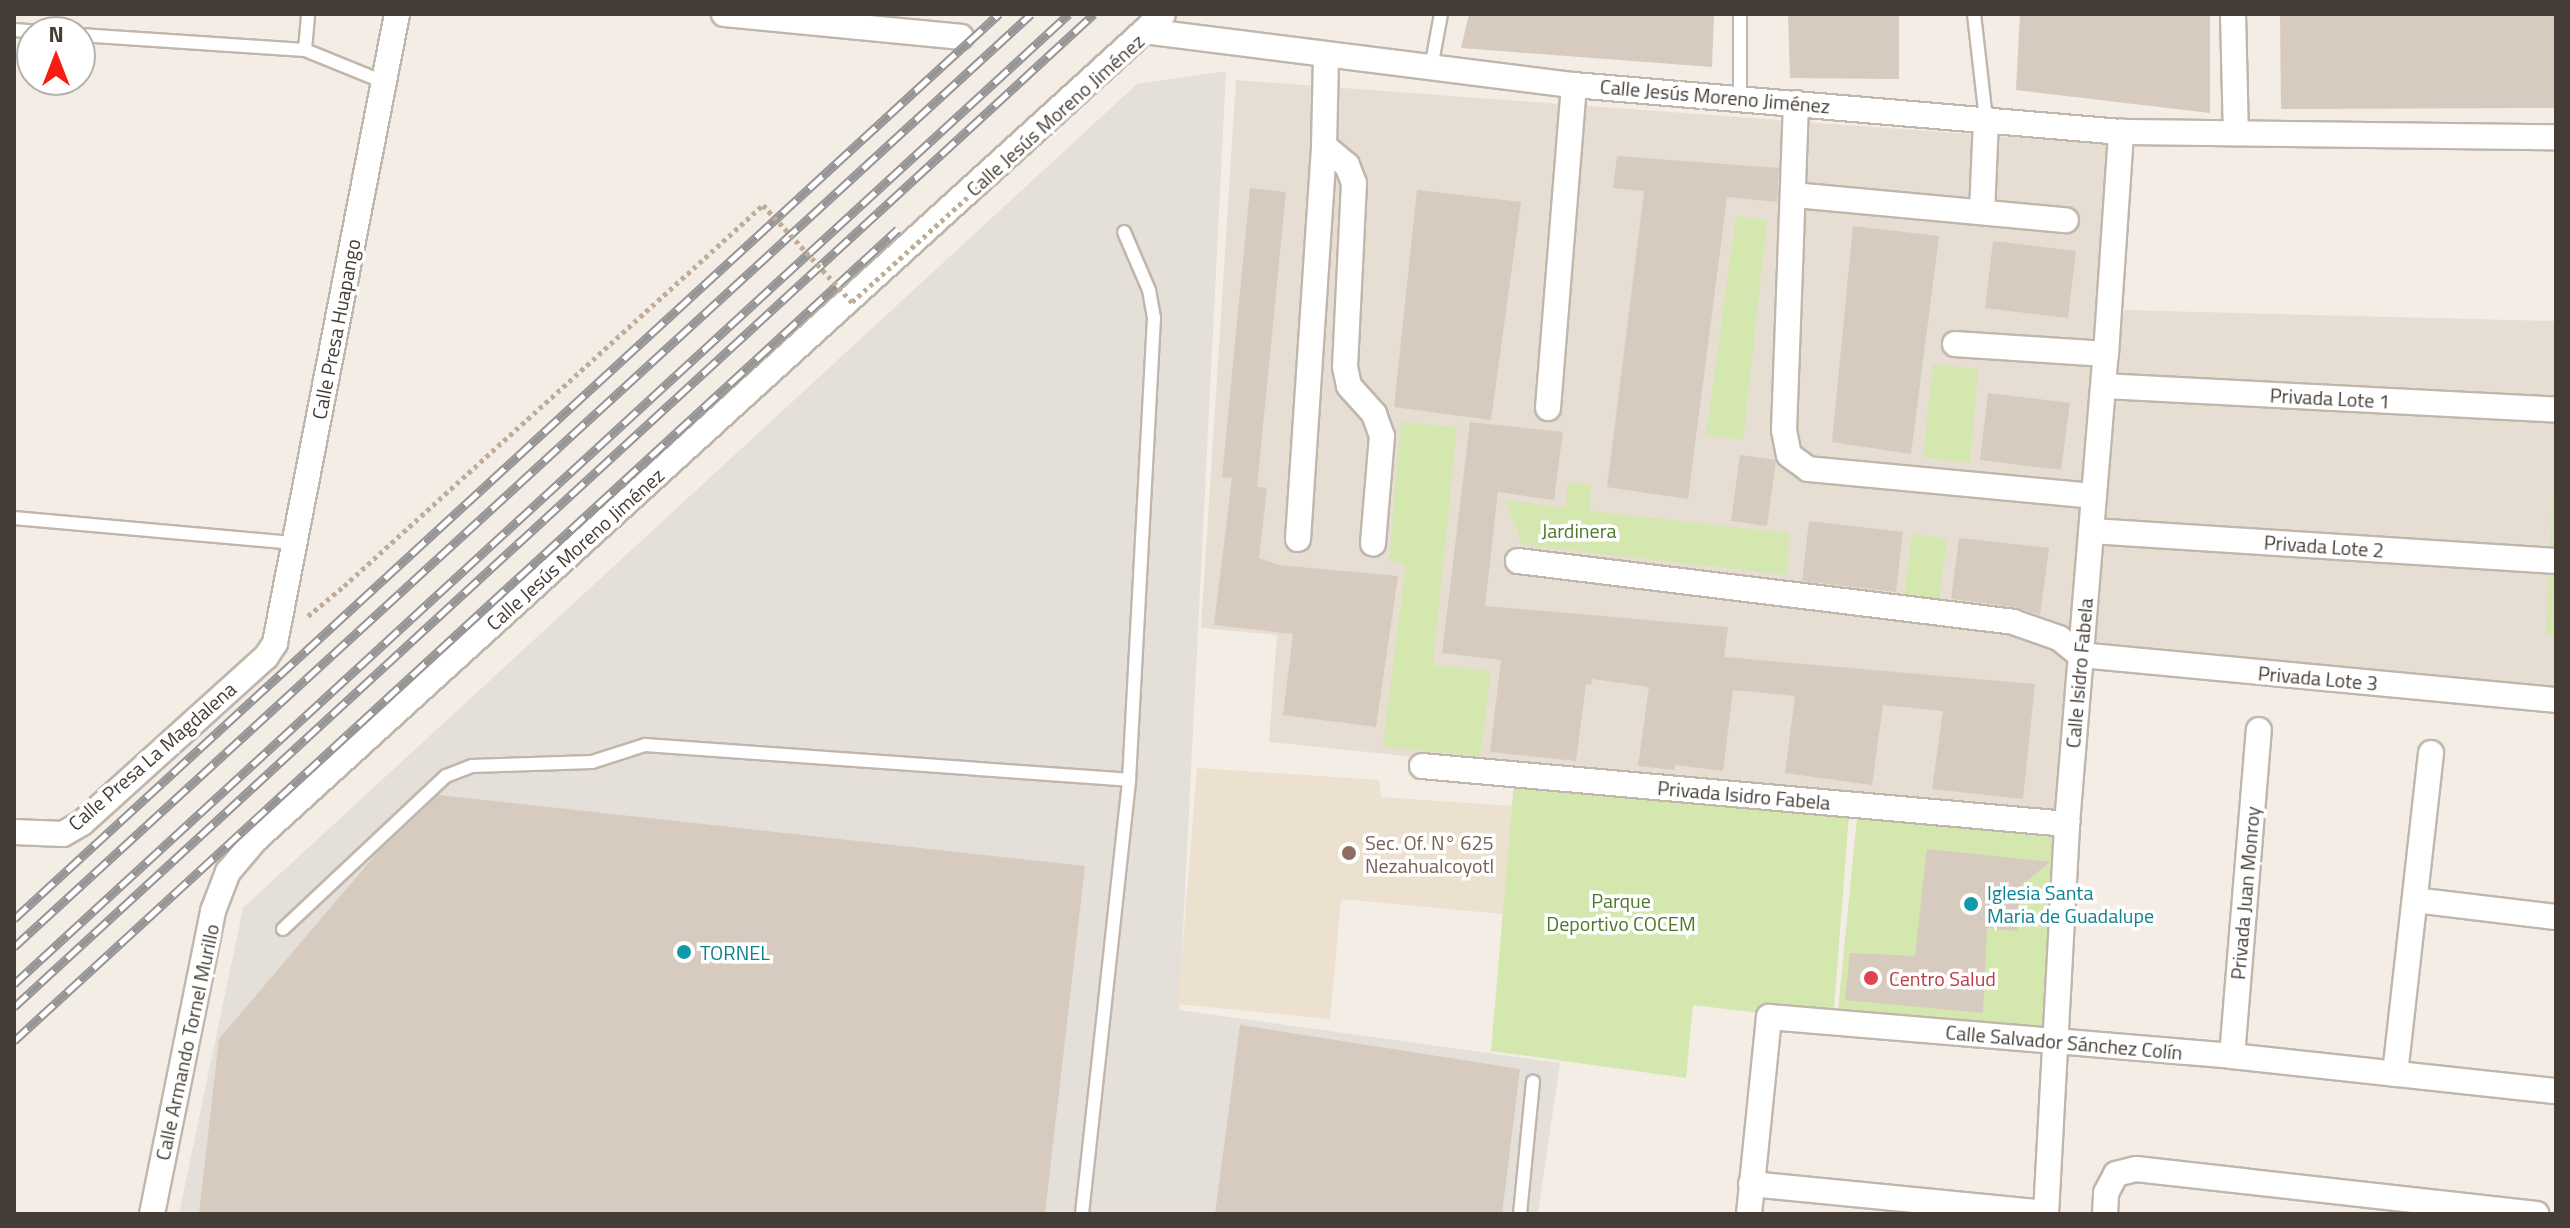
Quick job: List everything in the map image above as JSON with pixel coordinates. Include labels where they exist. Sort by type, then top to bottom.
[{"type":"street","name":"Calle Presa Huapango","points":[[275,643],[397,14]]},
{"type":"street","points":[[724,14],[961,37]]},
{"type":"street","points":[[1144,31],[1163,14]]},
{"type":"street","points":[[2233,14],[2236,133]]},
{"type":"street","name":"Calle Jesús Moreno Jiménez","points":[[228,872],[267,829],[1144,31],[1574,85],[2121,132],[2556,137]]},
{"type":"street","points":[[1298,539],[1324,146],[1326,55]]},
{"type":"street","points":[[1548,408],[1574,85]]},
{"type":"street","points":[[1796,103],[1784,430],[1789,455],[1808,469],[2094,496]]},
{"type":"street","points":[[1982,212],[1986,119]]},
{"type":"street","name":"Calle Isidro Fabela","points":[[2046,1213],[2067,824],[2104,386],[2121,132]]},
{"type":"street","points":[[1324,146],[1347,165],[1354,183],[1345,367],[1349,386],[1374,414],[1382,436],[1373,544]]},
{"type":"street","points":[[1794,195],[2066,220]]},
{"type":"street","points":[[1955,344],[2106,354]]},
{"type":"street","name":"Privada Lote 1","points":[[2104,386],[2556,410]]},
{"type":"street","name":"Privada Lote 2","points":[[2092,531],[2556,561]]},
{"type":"street","points":[[1518,561],[2013,622],[2059,638],[2080,655]]},
{"type":"street","name":"Calle Presa La Magdalena","points":[[14,832],[63,834],[82,823],[266,657],[275,643]]},
{"type":"street","name":"Privada Lote 3","points":[[2080,655],[2556,700]]},
{"type":"street","name":"Privada Juan Monroy","points":[[2232,1056],[2259,730]]},
{"type":"street","points":[[2395,1074],[2431,753]]},
{"type":"street","name":"Privada Isidro Fabela","points":[[1422,766],[2067,824]]},
{"type":"street","name":"Calle Armando Tornel Murillo","points":[[152,1214],[213,911],[228,872]]},
{"type":"street","points":[[2415,900],[2556,917]]},
{"type":"street","name":"Calle Salvador Sánchez Colín","points":[[1749,1214],[1769,1017],[2232,1056],[2556,1091]]},
{"type":"street","points":[[2105,1214],[2106,1193],[2116,1174],[2136,1169],[2536,1214]]},
{"type":"street","points":[[1751,1184],[2046,1213]]},
{"type":"lane","points":[[305,50],[308,14]]},
{"type":"lane","points":[[1431,68],[1441,14]]},
{"type":"lane","points":[[1740,14],[1740,98]]},
{"type":"lane","points":[[1974,14],[1986,119]]},
{"type":"lane","points":[[96,36],[305,50],[384,82]]},
{"type":"lane","points":[[1082,1214],[1129,780],[1154,318],[1149,290],[1124,232]]},
{"type":"lane","points":[[14,518],[295,543]]},
{"type":"lane","points":[[283,929],[446,776],[472,766],[592,762],[645,745],[1129,780]]},
{"type":"lane","points":[[1520,1214],[1533,1082]]},
{"type":"path","points":[[344,586],[763,205],[852,302],[1064,110]]},
{"type":"shaded area","points":[[1226,71],[1179,1010],[1560,1063],[1538,1214],[179,1214],[243,908],[1137,84]]},
{"type":"shaded area","points":[[1236,80],[2131,146],[2074,825],[1269,742],[1277,635],[1201,628]]},
{"type":"shaded area","points":[[2123,310],[2556,321],[2556,702],[2095,654]]},
{"type":"shaded area","name":"Sec. Of. N° 625 Nezahualcoyotl","points":[[1197,768],[1379,780],[1381,797],[1512,806],[1503,914],[1341,899],[1330,1019],[1178,1004]]},
{"type":"green space","points":[[1736,216],[1767,220],[1743,440],[1706,435]]},
{"type":"green space","points":[[1933,364],[1978,369],[1970,463],[1923,457]]},
{"type":"green space","points":[[1401,422],[1457,427],[1433,665],[1491,671],[1480,756],[1383,747],[1406,564],[1389,560]]},
{"type":"green space","points":[[2556,431],[2556,635],[2546,634]]},
{"type":"green space","name":"Jardinera","points":[[1567,483],[1591,484],[1590,511],[1789,533],[1787,575],[1523,545],[1505,500],[1566,508]]},
{"type":"green space","points":[[1912,534],[1947,539],[1939,601],[1904,596]]},
{"type":"green space","name":"Parque Deportivo COCEM","points":[[1514,782],[1849,815],[1833,1022],[1693,1005],[1686,1078],[1491,1051]]},
{"type":"green space","points":[[1857,818],[2073,839],[2059,1049],[1837,1021]]},
{"type":"building","points":[[1469,14],[1714,14],[1712,67],[1461,48]]},
{"type":"building","points":[[1788,14],[1899,14],[1899,79],[1790,78]]},
{"type":"building","points":[[2020,14],[2210,14],[2210,113],[2016,90]]},
{"type":"building","points":[[2280,14],[2556,14],[2556,108],[2281,109]]},
{"type":"building","points":[[1617,156],[1779,168],[1777,202],[1727,197],[1688,499],[1607,487],[1644,191],[1613,188]]},
{"type":"building","points":[[1250,188],[1286,192],[1257,487],[1267,488],[1259,558],[1278,565],[1398,576],[1376,727],[1283,715],[1293,634],[1214,625],[1232,478],[1222,477]]},
{"type":"building","points":[[1417,190],[1521,202],[1491,420],[1394,407]]},
{"type":"building","points":[[1853,226],[1939,236],[1911,454],[1832,442]]},
{"type":"building","points":[[1993,241],[2076,251],[2068,318],[1985,308]]},
{"type":"building","points":[[1988,393],[2070,403],[2061,470],[1980,460]]},
{"type":"building","points":[[1470,422],[1563,432],[1554,500],[1498,492],[1485,606],[1728,627],[1724,657],[2035,684],[2023,799],[1932,789],[1943,711],[1883,705],[1872,785],[1785,773],[1795,696],[1733,690],[1723,771],[1675,765],[1674,770],[1638,766],[1649,687],[1592,679],[1591,685],[1586,684],[1576,761],[1490,752],[1501,660],[1442,653]]},
{"type":"building","points":[[1740,455],[1776,460],[1767,526],[1731,521]]},
{"type":"building","points":[[1809,521],[1903,532],[1896,592],[1802,581]]},
{"type":"building","points":[[1959,538],[2049,548],[2040,615],[2015,607],[1951,599]]},
{"type":"building","name":"TORNEL","points":[[439,795],[1085,866],[1045,1214],[199,1214],[219,1039],[376,854]]},
{"type":"building","points":[[1927,849],[2050,862],[2020,886],[2017,931],[1987,928],[1983,1013],[1845,1000],[1850,953],[1915,956]]},
{"type":"building","points":[[1240,1025],[1520,1069],[1502,1214],[1215,1214]]},
{"type":"railway","points":[[14,919],[999,14]]},
{"type":"railway","points":[[14,947],[1031,14]]},
{"type":"railway","points":[[14,984],[1069,14]]},
{"type":"railway","points":[[14,1007],[1094,14]]},
{"type":"railway","points":[[14,1041],[898,229]]},
{"type":"place","name":"Sec. Of. N° 625 Nezahualcoyotl","points":[[1349,853]]},
{"type":"place","name":"Iglesia Santa Maria de Guadalupe","points":[[1971,904]]},
{"type":"place","name":"TORNEL","points":[[684,952]]},
{"type":"place","name":"Centro Salud","points":[[1871,978]]}]
